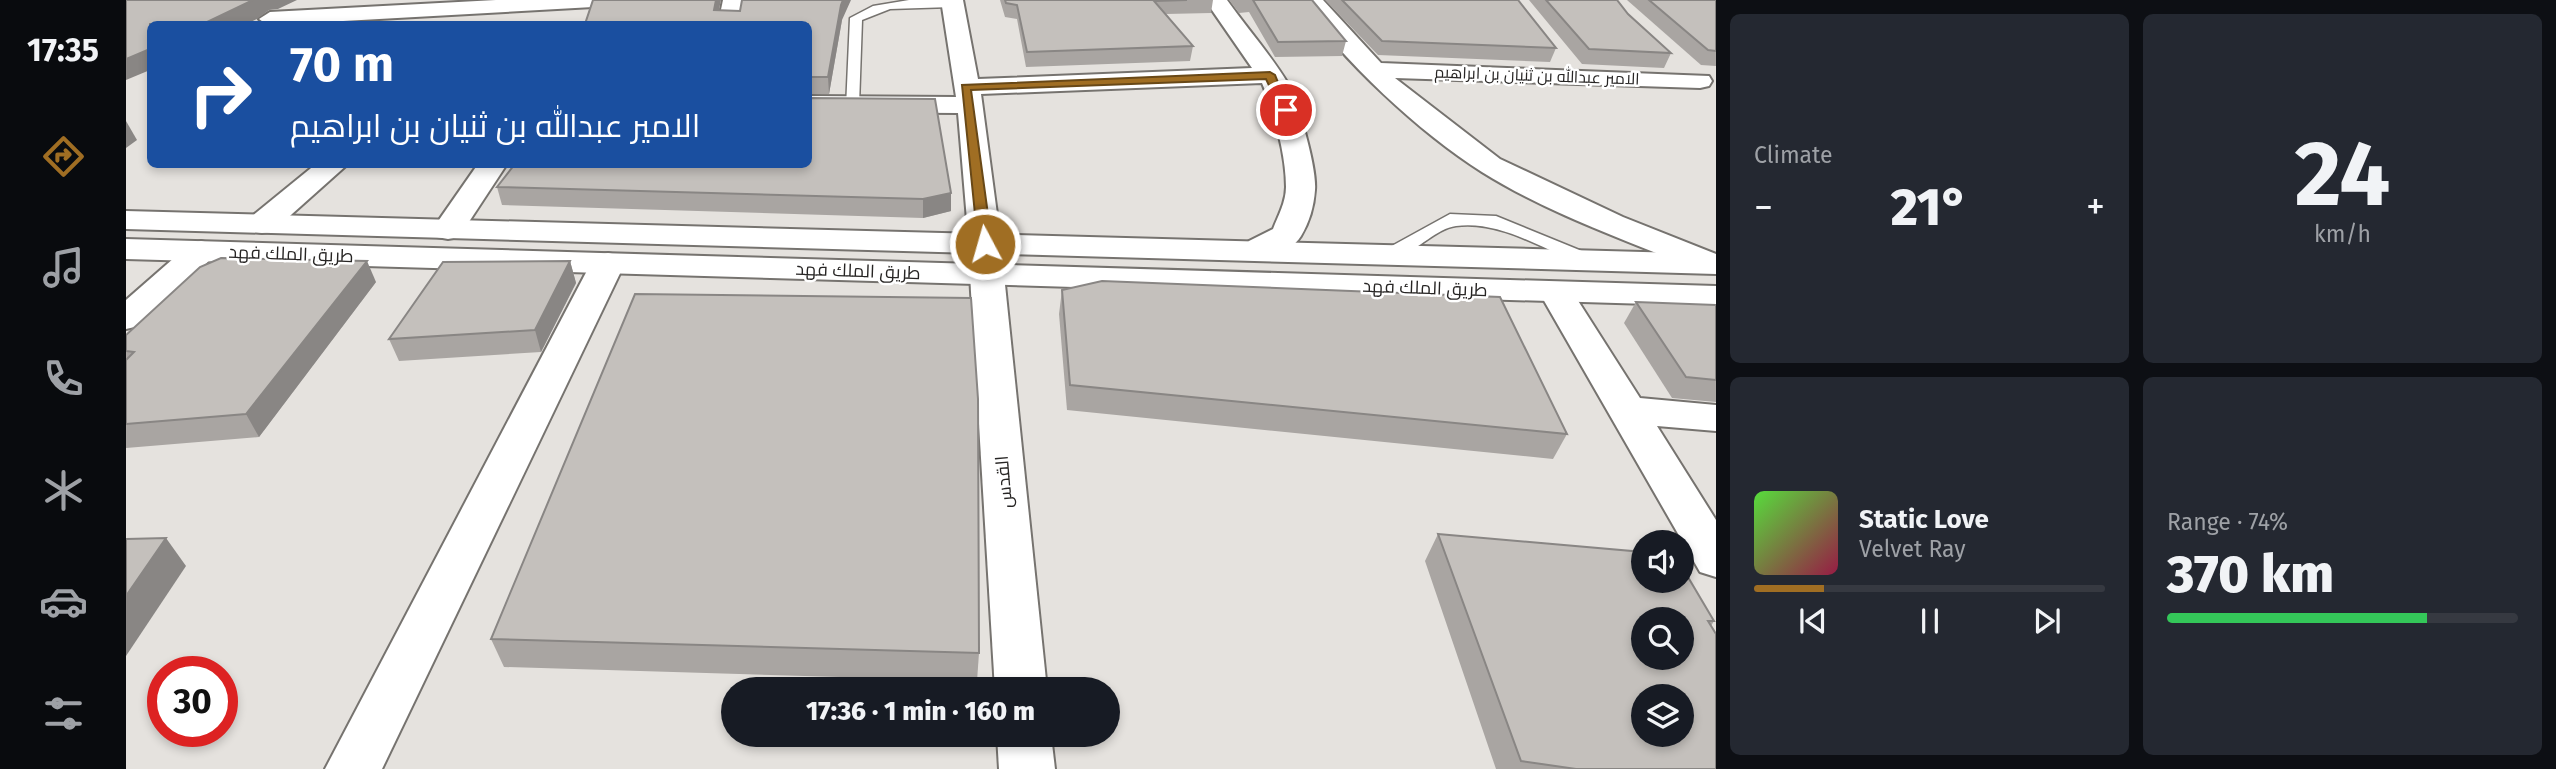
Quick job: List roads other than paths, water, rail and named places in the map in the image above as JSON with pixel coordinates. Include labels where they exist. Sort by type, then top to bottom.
[{"type":"street","points":[[266,21],[307,0]]},
{"type":"street","points":[[280,21],[611,0]]},
{"type":"street","points":[[730,21],[734,0]]},
{"type":"street","points":[[1216,0],[1270,75],[1286,110],[1301,187],[1298,206],[1286,235],[1260,248]]},
{"type":"street","points":[[1311,0],[1393,92],[1490,165],[1715,275]]},
{"type":"street","name":"القدس","points":[[952,1],[967,96],[986,259],[1020,677]]},
{"type":"street","points":[[557,21],[561,3]]},
{"type":"street","points":[[1559,55],[1577,77]]},
{"type":"street","points":[[1671,55],[1708,88]]},
{"type":"street","name":"الامير عبدالله بن ثنيان بن ابراهيم","points":[[1373,70],[1577,77],[1708,88]]},
{"type":"street","points":[[812,104],[851,105],[1270,75]]},
{"type":"street","points":[[262,224],[329,168]]},
{"type":"street","points":[[448,230],[490,168]]},
{"type":"street","name":"طريق الملك فهد","points":[[128,242],[262,224],[448,230],[1556,292],[1715,275]]},
{"type":"street","name":"طريق الملك فهد","points":[[128,242],[201,251],[608,263],[986,259],[1260,248],[1587,260],[1715,275]]},
{"type":"street","points":[[126,318],[201,251]]},
{"type":"street","points":[[353,769],[608,263]]},
{"type":"street","points":[[1556,292],[1716,559]]},
{"type":"street","points":[[1627,410],[1716,418]]},
{"type":"street","points":[[1025,747],[1027,769]]},
{"type":"lane","points":[[851,105],[856,18],[866,11],[883,7],[952,1]]}]
